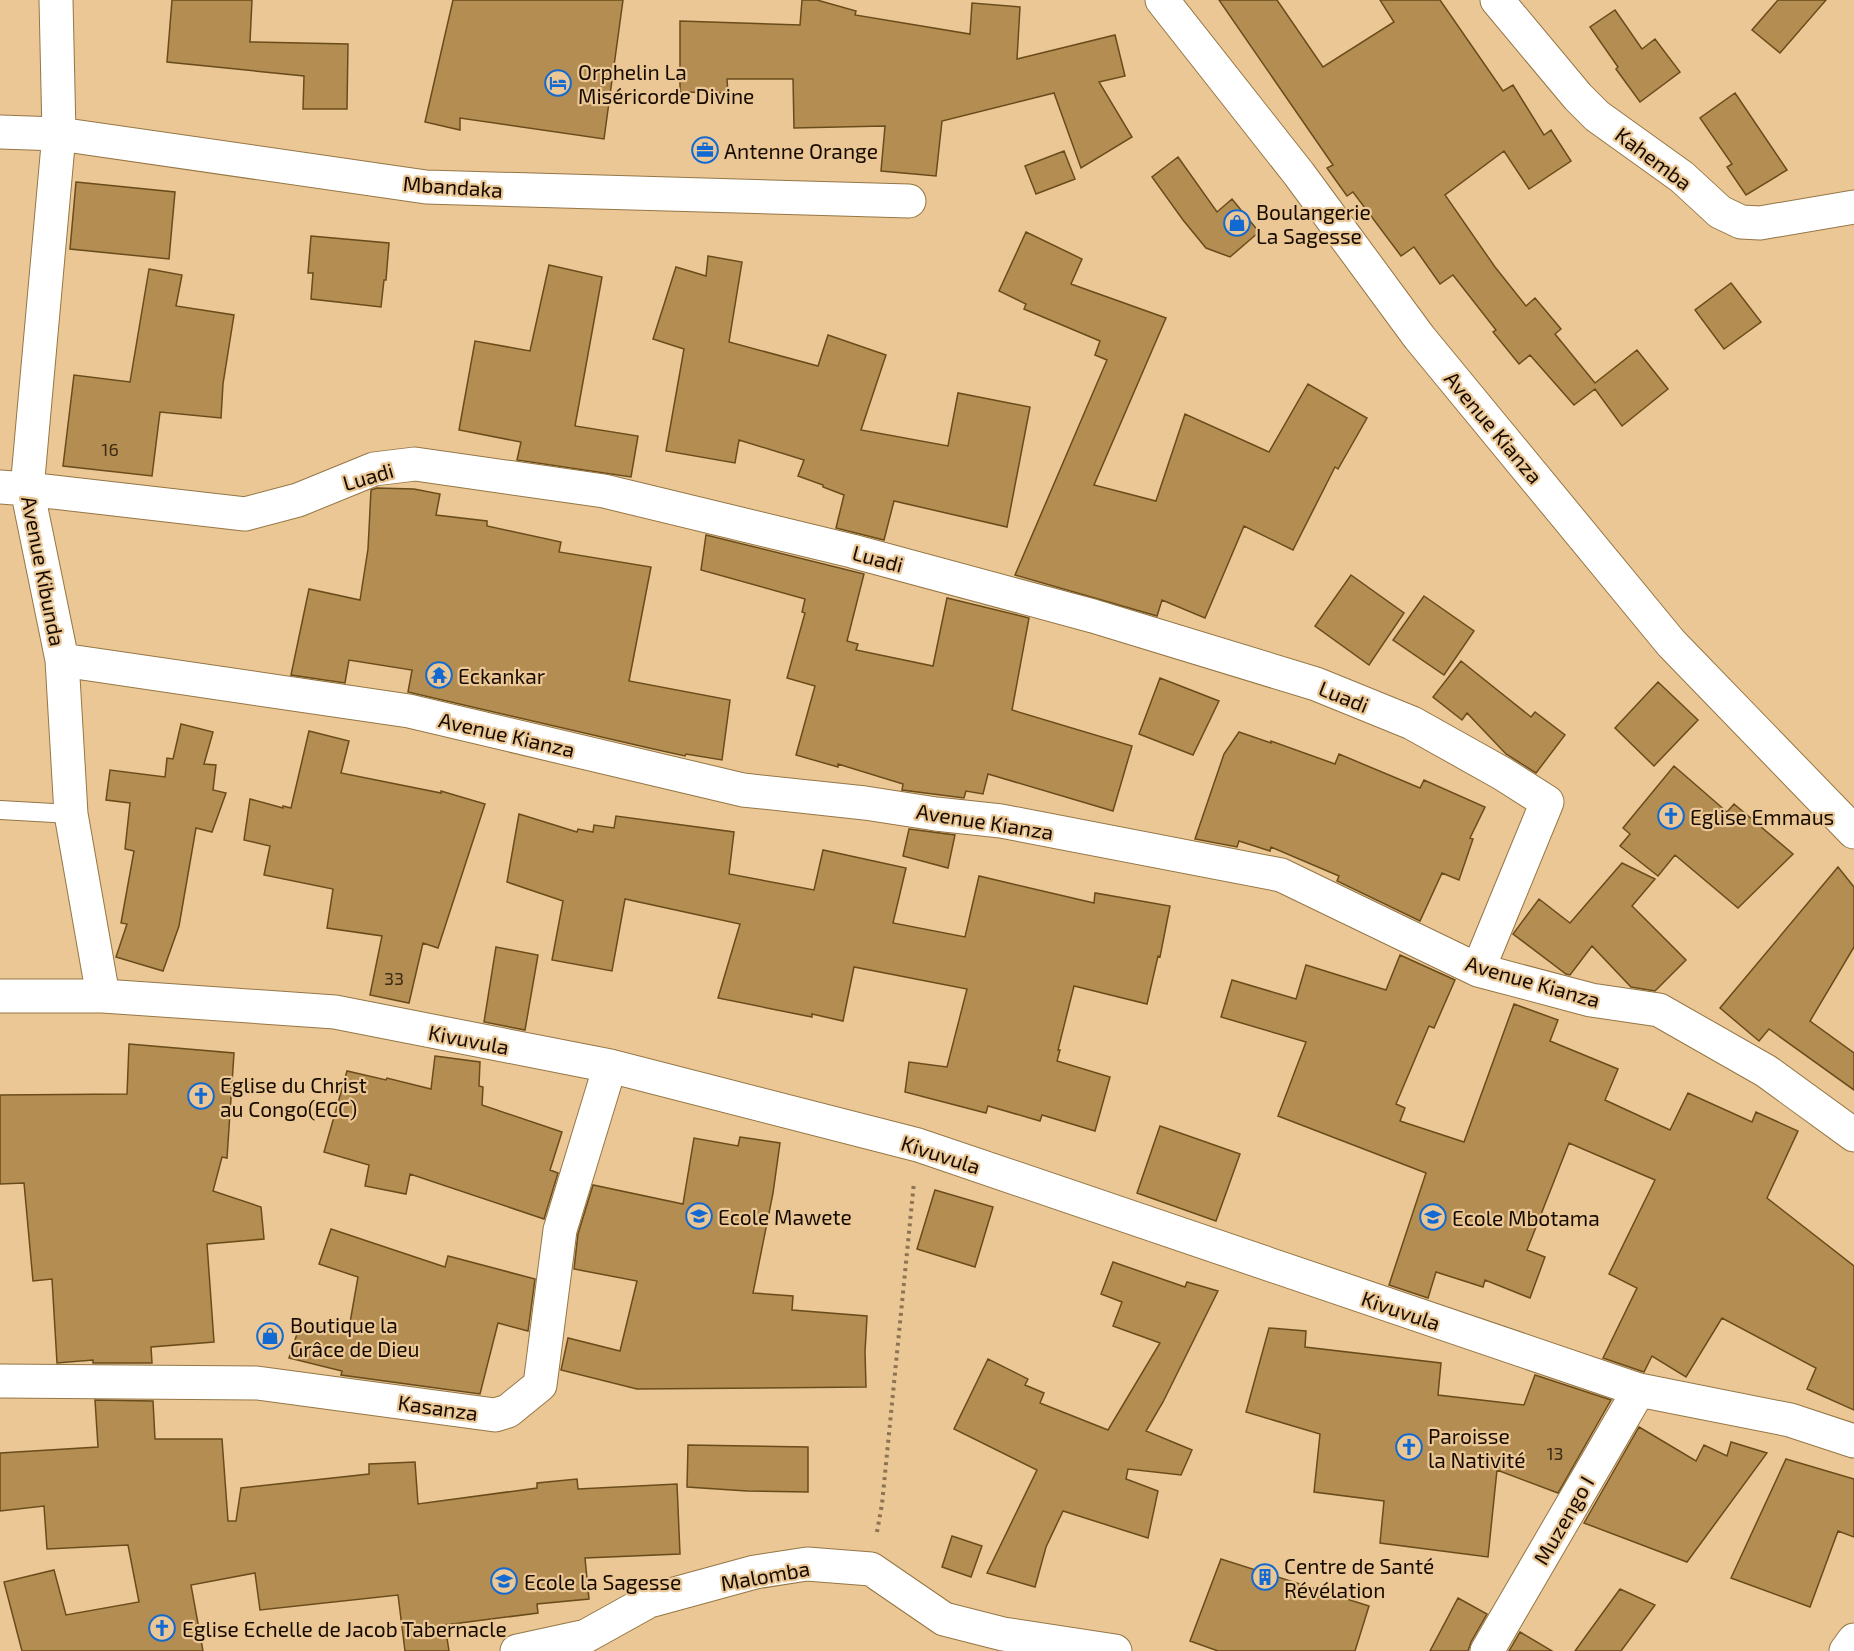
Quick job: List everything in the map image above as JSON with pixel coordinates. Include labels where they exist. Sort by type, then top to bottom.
[{"type":"street","name":"Avenue Kibunda","points":[[56,0],[59,134],[13,488],[62,660],[71,814],[103,996]]},
{"type":"street","name":"Avenue Kianza","points":[[1162,0],[1299,174],[1419,337],[1671,642],[1854,832]]},
{"type":"street","name":"Kahemba","points":[[1497,0],[1578,97],[1597,116],[1682,177],[1720,212],[1741,222],[1760,223],[1854,207]]},
{"type":"street","name":"Mbandaka","points":[[0,132],[59,134],[426,187],[909,201]]},
{"type":"street","name":"Luadi","points":[[13,488],[245,514],[298,500],[374,469],[415,464],[592,489],[852,551],[1093,616],[1316,684],[1412,723],[1503,774],[1547,802],[1478,970]]},
{"type":"street","name":"Avenue Kianza","points":[[62,660],[409,711],[743,790],[1001,821],[1281,875],[1478,970],[1592,1000],[1659,1010],[1766,1071],[1854,1135]]},
{"type":"street","name":"Kivuvula","points":[[0,996],[103,996],[335,1012],[610,1066],[918,1145],[1639,1390],[1790,1420],[1854,1441]]},
{"type":"street","name":"Kasanza","points":[[0,1382],[257,1383],[495,1415],[508,1411],[540,1385],[560,1230],[610,1066]]},
{"type":"street","name":"Muzengo I","points":[[1487,1651],[1639,1390]]},
{"type":"street","name":"Malomba","points":[[517,1651],[586,1636],[649,1601],[755,1572],[807,1564],[871,1569],[944,1619],[1003,1634],[1114,1651]]},
{"type":"street","points":[[1846,1651],[1854,1640]]},
{"type":"lane","points":[[0,810],[71,814]]},
{"type":"path","points":[[871,1569],[882,1504],[918,1145]]},
{"type":"building","points":[[172,0],[252,0],[250,42],[348,44],[347,109],[303,109],[304,76],[167,62]]},
{"type":"building","points":[[453,0],[623,0],[604,139],[460,118],[460,130],[425,122]]},
{"type":"building","points":[[802,0],[817,0],[856,11],[855,15],[970,34],[972,3],[1020,7],[1017,59],[1115,35],[1125,76],[1099,82],[1132,137],[1081,168],[1054,93],[942,121],[936,176],[881,171],[885,126],[794,128],[793,79],[727,79],[728,93],[680,92],[680,21],[800,25]]},
{"type":"building","points":[[1219,0],[1277,0],[1323,67],[1394,22],[1380,0],[1440,0],[1503,91],[1513,85],[1544,135],[1551,130],[1571,161],[1529,189],[1504,151],[1445,195],[1495,267],[1526,306],[1535,298],[1561,329],[1555,334],[1595,383],[1637,350],[1668,389],[1622,426],[1595,389],[1574,405],[1530,355],[1519,364],[1493,332],[1496,330],[1453,275],[1440,284],[1414,247],[1401,256],[1353,192],[1347,196],[1327,168],[1333,165]]},
{"type":"building","points":[[1778,0],[1826,0],[1780,53],[1752,30]]},
{"type":"building","points":[[1615,10],[1642,49],[1655,39],[1680,72],[1640,102],[1590,27]]},
{"type":"building","points":[[1735,93],[1787,170],[1746,195],[1727,167],[1732,164],[1700,118]]},
{"type":"building","points":[[1064,151],[1075,179],[1036,194],[1025,166]]},
{"type":"building","points":[[1178,157],[1217,212],[1232,199],[1259,232],[1230,257],[1206,248],[1152,177]]},
{"type":"building","points":[[76,182],[175,192],[169,259],[70,249]]},
{"type":"building","points":[[1026,232],[1082,259],[1071,284],[1166,318],[1094,485],[1156,501],[1185,414],[1269,452],[1308,384],[1367,418],[1338,469],[1335,467],[1293,550],[1244,526],[1205,618],[1162,600],[1157,616],[1015,575],[1107,360],[1095,355],[1100,341],[1024,309],[1026,304],[999,291]]},
{"type":"building","points":[[311,236],[389,243],[381,307],[311,299],[313,273],[308,273]]},
{"type":"building","points":[[708,256],[742,262],[729,342],[818,366],[828,335],[886,355],[861,430],[948,446],[958,393],[1030,407],[1007,527],[894,501],[884,540],[836,528],[844,495],[798,476],[804,460],[739,440],[735,463],[666,451],[684,349],[653,339],[676,267],[706,276]]},
{"type":"building","points":[[549,265],[602,277],[575,426],[638,436],[631,477],[517,460],[521,442],[459,430],[475,341],[530,351]]},
{"type":"building","points":[[149,269],[182,275],[176,306],[234,315],[223,384],[221,418],[160,412],[152,476],[63,466],[74,375],[130,382]]},
{"type":"building","points":[[1731,283],[1761,322],[1724,349],[1695,310]]},
{"type":"building","points":[[377,488],[414,489],[440,494],[436,515],[487,521],[487,526],[561,542],[559,552],[651,567],[629,681],[730,700],[722,760],[686,754],[685,756],[408,692],[412,670],[349,660],[345,683],[291,675],[309,589],[360,600],[368,549],[371,490]]},
{"type":"building","points":[[706,535],[864,574],[847,641],[858,644],[856,650],[933,666],[947,598],[1029,618],[1012,710],[1132,746],[1113,811],[988,774],[983,794],[966,791],[964,798],[902,790],[903,784],[838,764],[838,767],[796,755],[815,686],[787,678],[805,613],[802,612],[805,599],[701,570]]},
{"type":"building","points":[[1351,575],[1404,613],[1369,665],[1315,626]]},
{"type":"building","points":[[1424,596],[1474,631],[1444,675],[1393,640]]},
{"type":"building","points":[[1461,661],[1531,717],[1535,712],[1565,735],[1536,773],[1506,754],[1467,713],[1462,720],[1433,697]]},
{"type":"building","points":[[1160,678],[1219,701],[1193,755],[1139,734]]},
{"type":"building","points":[[1658,682],[1698,720],[1654,766],[1615,728]]},
{"type":"building","points":[[181,724],[213,732],[204,764],[216,765],[213,790],[226,793],[212,832],[196,828],[179,926],[163,971],[116,957],[127,924],[121,923],[134,851],[125,849],[130,803],[106,800],[110,770],[165,777],[167,758],[173,759]]},
{"type":"building","points":[[309,731],[349,741],[341,773],[441,793],[441,791],[485,804],[438,948],[423,943],[409,1003],[370,995],[382,936],[327,928],[333,889],[264,875],[270,846],[244,840],[250,799],[291,808]]},
{"type":"building","points":[[1239,732],[1335,764],[1339,754],[1420,788],[1424,780],[1485,807],[1470,838],[1473,839],[1459,880],[1442,873],[1420,921],[1337,881],[1339,876],[1271,847],[1270,851],[1239,841],[1237,847],[1195,839],[1224,754]]},
{"type":"building","points":[[1674,766],[1727,812],[1734,804],[1793,854],[1738,908],[1675,855],[1658,876],[1620,846],[1630,834],[1623,828]]},
{"type":"building","points":[[519,814],[577,832],[578,829],[593,832],[594,825],[614,828],[616,816],[734,832],[729,874],[814,890],[823,850],[906,868],[893,923],[965,937],[979,876],[1094,903],[1095,893],[1170,906],[1160,957],[1158,956],[1147,1004],[1074,986],[1057,1061],[1110,1077],[1095,1131],[1042,1115],[1040,1121],[988,1106],[986,1113],[905,1092],[909,1062],[947,1067],[967,989],[854,967],[843,1021],[718,998],[740,924],[625,899],[612,971],[552,960],[563,901],[507,882]]},
{"type":"building","points":[[909,829],[955,835],[948,868],[903,856]]},
{"type":"building","points":[[1622,863],[1655,879],[1632,906],[1686,960],[1655,991],[1631,987],[1592,946],[1570,975],[1513,934],[1539,899],[1570,923]]},
{"type":"building","points":[[1838,867],[1854,887],[1854,947],[1810,1021],[1854,1053],[1854,1090],[1769,1029],[1759,1041],[1720,1008]]},
{"type":"building","points":[[496,947],[538,955],[525,1030],[484,1022]]},
{"type":"building","points":[[1400,955],[1455,980],[1434,1028],[1429,1026],[1396,1104],[1405,1108],[1400,1121],[1464,1142],[1514,1004],[1558,1020],[1550,1041],[1618,1069],[1605,1100],[1670,1130],[1688,1093],[1752,1122],[1756,1112],[1798,1131],[1767,1198],[1854,1266],[1854,1410],[1807,1389],[1816,1368],[1722,1318],[1686,1377],[1652,1356],[1644,1372],[1603,1358],[1637,1288],[1609,1274],[1655,1180],[1569,1143],[1527,1250],[1545,1257],[1530,1298],[1485,1280],[1483,1287],[1436,1272],[1428,1298],[1389,1285],[1426,1173],[1278,1116],[1306,1042],[1221,1017],[1232,980],[1296,999],[1306,965],[1386,990]]},
{"type":"building","points":[[129,1044],[234,1053],[227,1158],[222,1157],[213,1191],[261,1207],[264,1239],[207,1244],[214,1342],[151,1347],[152,1363],[93,1363],[93,1360],[57,1363],[52,1279],[33,1281],[24,1183],[0,1184],[0,1095],[127,1094]]},
{"type":"building","points":[[435,1056],[480,1062],[479,1086],[483,1087],[482,1105],[562,1132],[550,1170],[558,1173],[544,1219],[410,1174],[406,1194],[365,1186],[369,1165],[324,1152],[347,1071],[431,1089]]},
{"type":"building","points":[[1160,1126],[1240,1154],[1216,1221],[1137,1193]]},
{"type":"building","points":[[740,1137],[780,1143],[773,1193],[753,1293],[793,1296],[792,1310],[867,1316],[866,1387],[637,1389],[561,1370],[568,1338],[620,1351],[637,1281],[574,1269],[578,1234],[593,1185],[683,1204],[694,1138],[738,1146]]},
{"type":"building","points":[[935,1190],[993,1207],[975,1267],[917,1249]]},
{"type":"building","points":[[331,1229],[445,1267],[448,1256],[535,1279],[528,1331],[498,1323],[480,1394],[341,1375],[342,1371],[289,1358],[301,1322],[348,1334],[358,1277],[319,1264]]},
{"type":"building","points":[[1113,1262],[1185,1287],[1187,1282],[1218,1291],[1163,1402],[1146,1431],[1192,1450],[1181,1475],[1128,1469],[1126,1479],[1158,1491],[1148,1538],[1063,1511],[1046,1547],[1035,1587],[987,1573],[1037,1470],[954,1429],[988,1359],[1028,1379],[1025,1385],[1044,1393],[1040,1403],[1108,1430],[1160,1343],[1113,1326],[1122,1302],[1101,1294]]},
{"type":"building","name":"Paroisse la Nativité","points":[[1269,1328],[1306,1331],[1305,1347],[1441,1363],[1438,1395],[1524,1405],[1535,1375],[1611,1400],[1558,1493],[1497,1470],[1488,1557],[1380,1543],[1384,1501],[1314,1492],[1320,1434],[1246,1412]]},
{"type":"building","points":[[95,1400],[153,1401],[155,1439],[222,1439],[228,1521],[236,1521],[241,1488],[369,1474],[369,1464],[415,1462],[418,1504],[537,1488],[537,1483],[577,1479],[578,1489],[677,1484],[680,1554],[585,1558],[589,1599],[537,1604],[538,1613],[445,1625],[449,1651],[405,1651],[398,1595],[260,1610],[255,1573],[191,1585],[203,1651],[22,1651],[4,1582],[54,1570],[66,1615],[139,1602],[128,1545],[47,1549],[44,1506],[0,1511],[0,1453],[98,1447]]},
{"type":"building","points":[[1639,1427],[1696,1461],[1704,1445],[1727,1456],[1731,1442],[1767,1453],[1687,1562],[1584,1523]]},
{"type":"building","points":[[688,1445],[808,1447],[808,1492],[687,1487]]},
{"type":"building","points":[[1786,1459],[1854,1479],[1854,1537],[1838,1531],[1810,1607],[1731,1578]]},
{"type":"building","points":[[952,1536],[982,1546],[971,1577],[942,1567]]},
{"type":"building","points":[[1221,1559],[1369,1606],[1355,1651],[1218,1651],[1190,1641]]},
{"type":"building","points":[[1620,1589],[1655,1605],[1621,1651],[1575,1651]]},
{"type":"building","points":[[1458,1598],[1487,1614],[1468,1651],[1430,1651]]},
{"type":"building","points":[[1520,1632],[1552,1651],[1509,1651]]},
{"type":"place","name":"Orphelin La Miséricorde Divine","points":[[558,83]]},
{"type":"place","name":"Antenne Orange","points":[[705,150]]},
{"type":"place","name":"Boulangerie La Sagesse","points":[[1237,223]]},
{"type":"place","name":"Eckankar","points":[[439,675]]},
{"type":"place","name":"Eglise Emmaus","points":[[1671,816]]},
{"type":"place","name":"Eglise du Christ au Congo(ECC)","points":[[201,1096]]},
{"type":"place","name":"Ecole Mawete","points":[[699,1216]]},
{"type":"place","name":"Ecole Mbotama","points":[[1433,1217]]},
{"type":"place","name":"Boutique la Grâce de Dieu","points":[[270,1336]]},
{"type":"place","name":"Paroisse la Nativité","points":[[1409,1447]]},
{"type":"place","name":"Centre de Santé Révélation","points":[[1265,1577]]},
{"type":"place","name":"Ecole la Sagesse","points":[[504,1581]]},
{"type":"place","name":"Eglise Echelle de Jacob Tabernacle","points":[[162,1628]]}]
